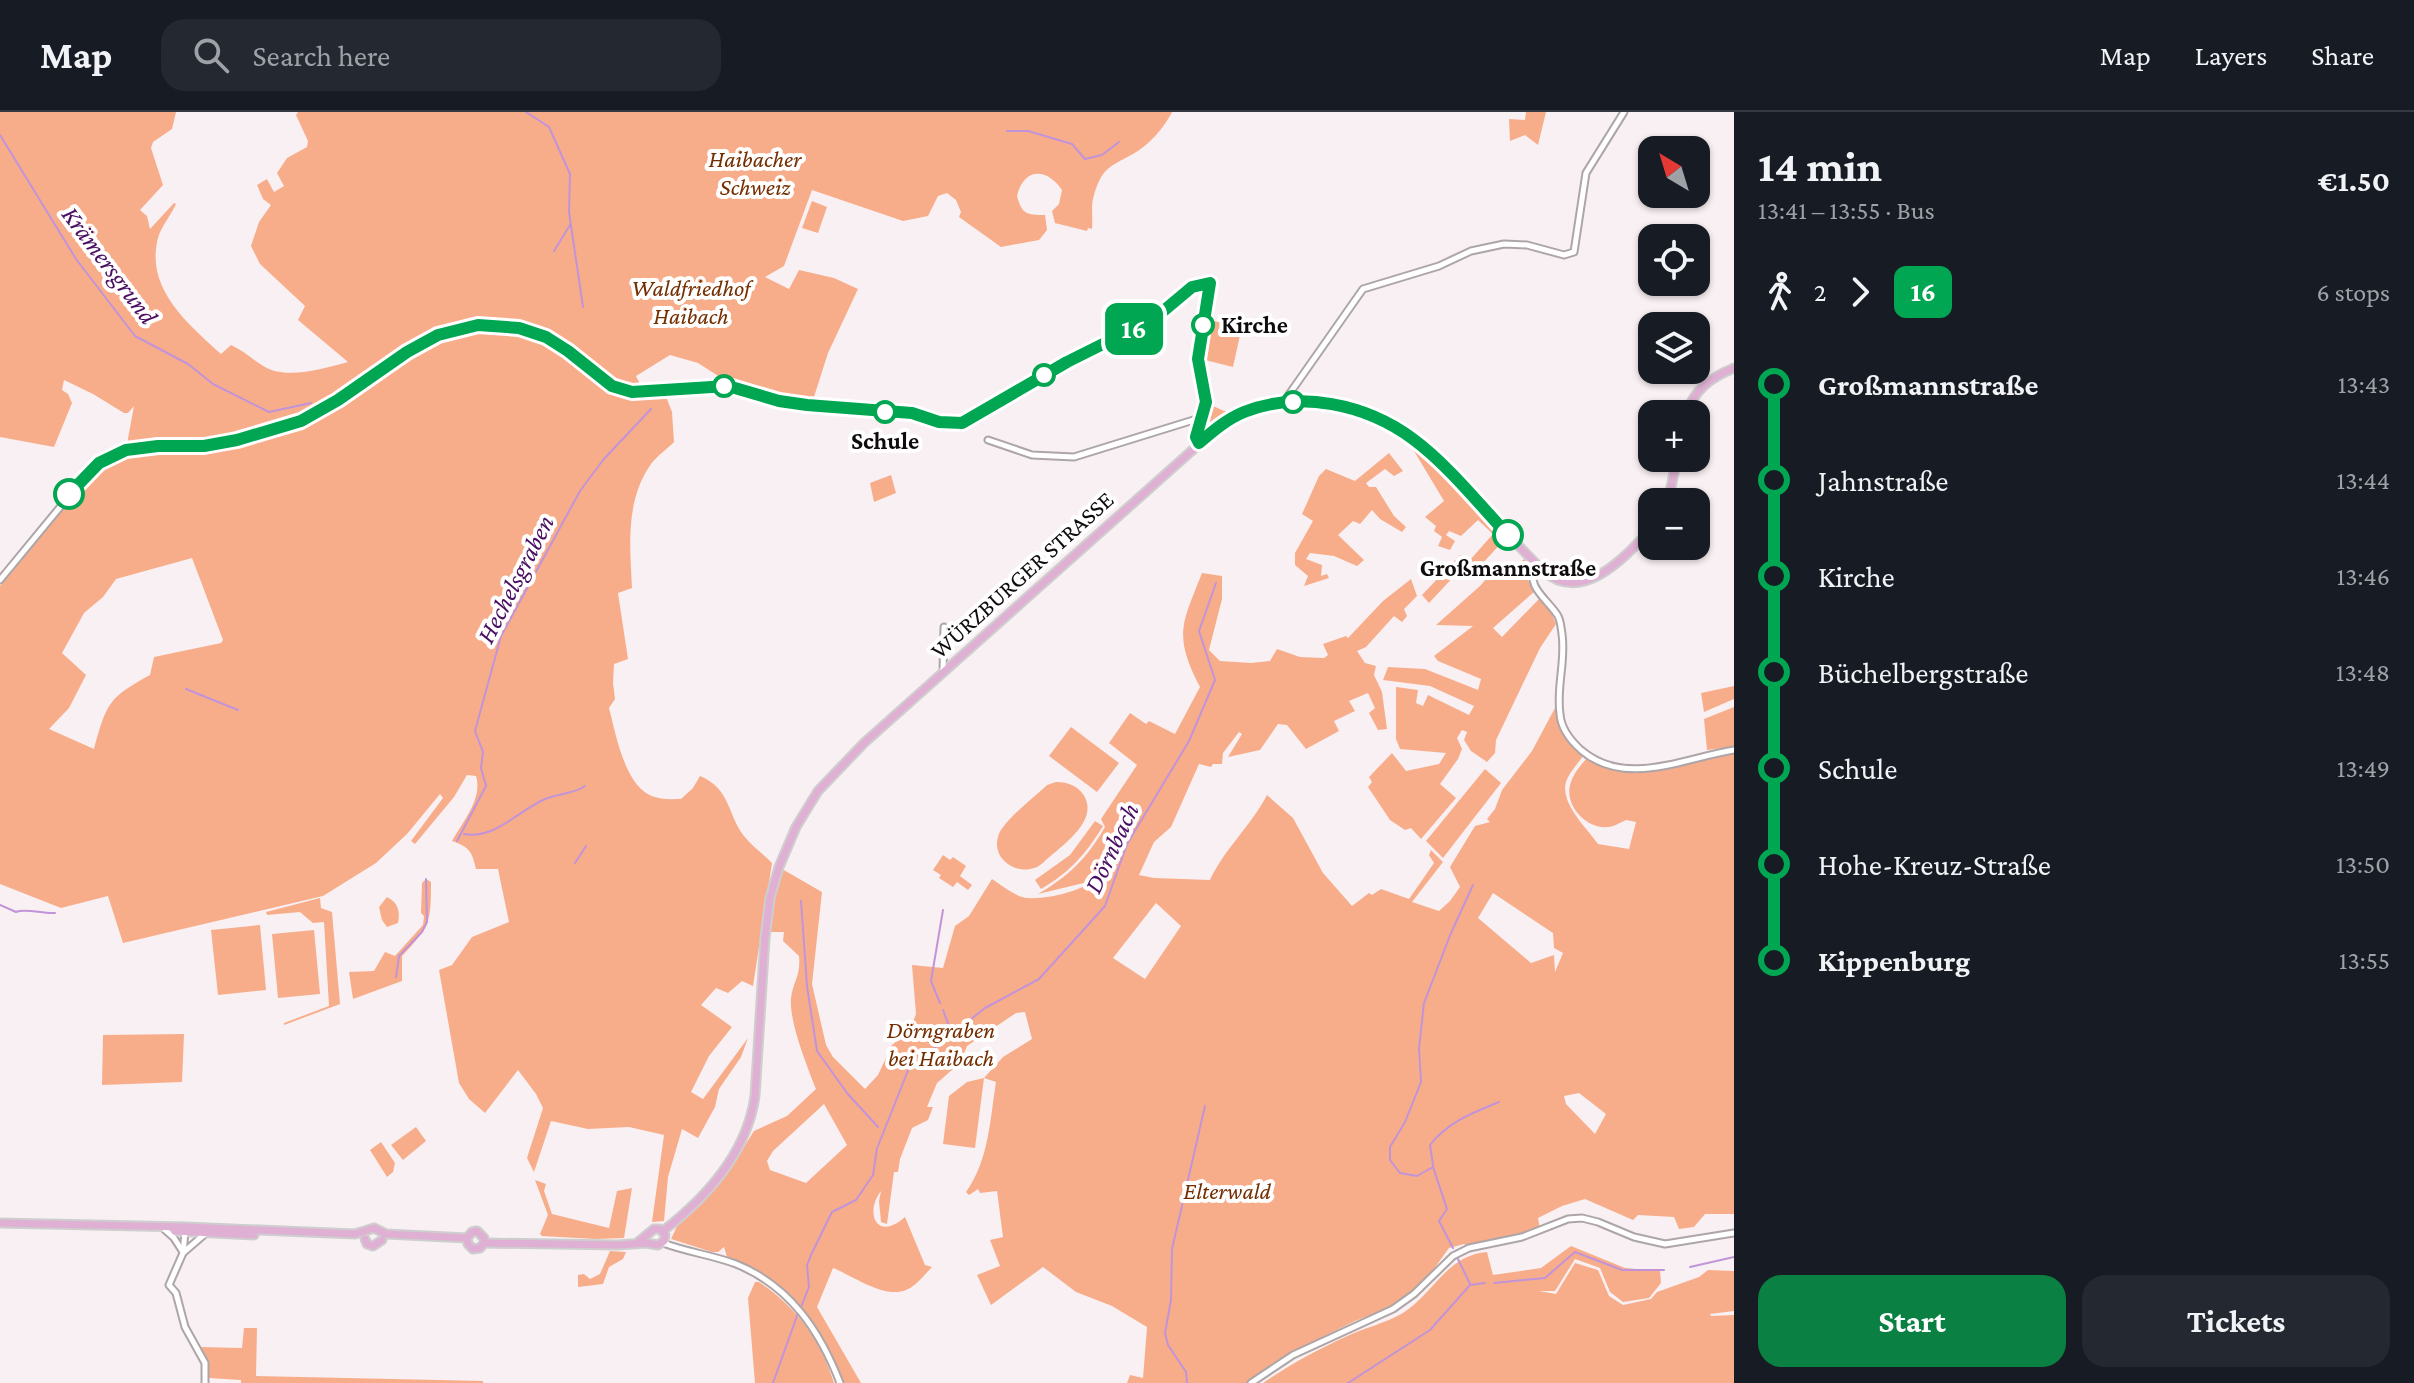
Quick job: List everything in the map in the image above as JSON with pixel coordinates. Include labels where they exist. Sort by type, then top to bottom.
[{"type":"main road","points":[[1692,400],[1706,383],[1734,368]]},
{"type":"main road","name":"WÜRZBURGER STRASSE","points":[[666,1236],[727,1166],[749,1125],[755,1096],[770,898],[791,837],[811,802],[831,775],[1199,443],[1229,420],[1245,412],[1283,403],[1317,402],[1346,407],[1392,425],[1427,451],[1536,564],[1558,582],[1578,583],[1596,576],[1638,541]]},
{"type":"main road","points":[[0,1223],[186,1227],[365,1236]]},
{"type":"main road","points":[[145,1228],[207,1233],[365,1236],[374,1228],[382,1237],[467,1240],[475,1249],[484,1240],[658,1245],[666,1236],[654,1229],[637,1243]]},
{"type":"main road","points":[[467,1240],[472,1232],[477,1231],[484,1240]]},
{"type":"main road","points":[[649,1234],[651,1243]]},
{"type":"main road","points":[[365,1236],[367,1244],[373,1246],[382,1237]]},
{"type":"street","points":[[1283,403],[1359,292],[1439,266],[1471,251],[1504,244],[1527,245],[1564,255],[1574,252],[1586,173],[1624,112]]},
{"type":"street","points":[[0,580],[89,472],[110,456],[147,447],[204,446],[253,436],[301,421],[407,352],[438,335],[457,329],[492,325],[519,328],[546,337],[612,386],[639,393],[728,386],[779,401],[807,405],[912,413],[939,422],[962,423],[973,418]]},
{"type":"street","points":[[988,440],[1032,455],[1074,457],[1200,418],[1196,437],[1199,443]]},
{"type":"street","points":[[1536,564],[1532,575],[1535,585],[1560,622],[1563,650],[1559,713],[1574,743],[1596,760],[1628,770],[1658,767],[1734,750]]},
{"type":"street","points":[[943,673],[944,627]]},
{"type":"street","points":[[944,652],[954,663]]},
{"type":"street","points":[[1251,1383],[1293,1355],[1393,1309],[1414,1294],[1453,1256],[1469,1248],[1522,1237],[1568,1219],[1598,1222],[1634,1237],[1665,1244],[1734,1233]]},
{"type":"street","points":[[165,1230],[183,1253]]},
{"type":"street","points":[[185,1232],[183,1253],[169,1285],[176,1293],[185,1327],[205,1363],[205,1383]]},
{"type":"street","points":[[183,1253],[207,1233]]},
{"type":"street","points":[[666,1236],[736,1264],[771,1284],[805,1316],[828,1352],[840,1383]]},
{"type":"green space","points":[[0,112],[176,112],[172,129],[153,142],[151,148],[163,185],[140,210],[147,216],[150,229],[176,204],[158,238],[156,256],[163,289],[183,317],[221,354],[231,345],[274,371],[295,373],[348,362],[298,320],[305,306],[260,264],[251,246],[259,222],[271,205],[263,199],[257,185],[267,179],[274,192],[284,186],[277,173],[287,158],[307,147],[308,141],[296,115],[298,112],[1172,112],[1150,141],[1103,175],[1093,199],[1092,229],[1088,228],[1087,231],[1055,223],[1052,211],[1059,204],[1062,190],[1043,175],[1036,174],[1025,180],[1017,196],[1026,212],[1045,215],[1047,230],[1039,240],[1001,247],[959,217],[961,212],[956,200],[947,193],[938,196],[928,216],[903,221],[812,190],[784,266],[765,277],[789,289],[799,270],[834,278],[858,289],[828,353],[812,403],[726,381],[698,363],[670,355],[636,376],[645,395],[665,394],[672,412],[674,442],[651,464],[633,508],[630,540],[632,588],[618,593],[628,659],[614,664],[615,699],[609,708],[619,745],[636,783],[655,797],[681,799],[700,776],[710,781],[723,795],[744,836],[772,863],[753,986],[742,981],[728,993],[716,988],[701,1005],[732,1027],[709,1056],[691,1092],[703,1099],[748,1038],[741,1057],[719,1089],[715,1107],[698,1138],[682,1129],[668,1177],[664,1221],[652,1222],[664,1135],[629,1127],[588,1129],[551,1121],[534,1172],[527,1158],[543,1108],[518,1070],[485,1113],[469,1099],[459,1083],[439,970],[452,965],[472,937],[509,922],[498,869],[476,869],[469,850],[452,841],[477,793],[476,776],[467,775],[454,797],[415,844],[411,841],[443,798],[440,794],[407,834],[376,863],[323,896],[123,943],[108,896],[61,908],[0,884],[0,586],[99,467],[119,456],[154,454],[202,440],[159,439],[127,444],[134,406],[124,413],[64,380],[62,390],[72,403],[54,447],[0,437]],"holes":[[[192,558],[223,640],[221,643],[154,657],[150,675],[111,703],[94,749],[49,729],[69,708],[86,675],[62,653],[84,613],[103,597],[116,579]]]},
{"type":"green space","points":[[1526,112],[1546,112],[1538,145],[1525,135],[1510,141],[1509,119],[1525,120]]},
{"type":"green space","points":[[812,201],[827,207],[818,233],[802,228]]},
{"type":"green space","points":[[1207,320],[1242,326],[1233,367],[1201,359]]},
{"type":"green space","points":[[1209,404],[1224,411],[1239,411],[1203,434]]},
{"type":"green space","points":[[1411,446],[1452,482],[1504,540],[1469,578],[1458,572],[1429,603],[1422,595],[1460,555],[1470,560],[1493,534],[1478,520],[1461,536],[1449,531],[1446,535],[1455,541],[1450,550],[1438,546],[1442,537],[1434,531],[1436,526],[1425,517],[1444,501]]},
{"type":"green space","points":[[1389,453],[1403,471],[1394,476],[1385,469],[1366,483],[1369,487],[1376,487],[1394,516],[1406,527],[1402,532],[1380,519],[1372,510],[1360,524],[1353,521],[1338,535],[1364,560],[1357,566],[1334,556],[1310,553],[1306,559],[1322,565],[1321,576],[1327,574],[1329,578],[1304,586],[1308,576],[1295,565],[1295,553],[1313,521],[1302,514],[1319,476],[1326,469],[1355,481]]},
{"type":"green space","points":[[891,475],[896,493],[874,502],[870,483]]},
{"type":"green space","points":[[1524,559],[1529,564],[1528,580],[1534,592],[1493,628],[1502,637],[1539,599],[1556,624],[1540,648],[1496,740],[1495,753],[1487,762],[1471,751],[1464,740],[1467,732],[1462,730],[1457,738],[1462,749],[1458,759],[1440,784],[1456,798],[1421,839],[1411,828],[1405,830],[1390,820],[1368,787],[1372,782],[1369,777],[1392,753],[1406,771],[1439,764],[1446,753],[1400,749],[1396,739],[1396,687],[1418,690],[1416,703],[1423,706],[1428,695],[1469,715],[1474,706],[1430,686],[1383,680],[1388,667],[1425,669],[1478,690],[1481,679],[1438,661],[1434,656],[1473,626],[1436,625],[1480,586],[1501,562],[1511,571]]},
{"type":"green space","points":[[1202,573],[1222,576],[1222,599],[1209,650],[1220,661],[1270,661],[1277,649],[1300,657],[1324,658],[1328,655],[1323,644],[1346,636],[1348,638],[1383,601],[1411,579],[1417,596],[1404,609],[1407,616],[1402,622],[1394,616],[1366,647],[1357,651],[1365,663],[1376,666],[1374,675],[1382,692],[1387,729],[1378,730],[1369,713],[1375,708],[1368,693],[1349,701],[1355,711],[1334,721],[1339,731],[1306,749],[1287,725],[1278,724],[1260,750],[1228,757],[1242,734],[1239,732],[1223,753],[1222,764],[1211,767],[1199,764],[1171,827],[1154,842],[1139,875],[1210,880],[1267,795],[1293,818],[1323,873],[1352,906],[1369,893],[1372,895],[1381,889],[1409,899],[1434,863],[1429,855],[1431,850],[1443,862],[1412,902],[1439,911],[1460,887],[1450,867],[1475,826],[1490,822],[1487,819],[1495,809],[1502,790],[1532,751],[1556,706],[1561,731],[1584,755],[1566,782],[1567,799],[1598,844],[1629,849],[1636,822],[1626,820],[1613,826],[1600,827],[1579,815],[1571,801],[1570,785],[1587,758],[1606,767],[1636,772],[1734,752],[1734,1214],[1705,1214],[1694,1227],[1679,1229],[1674,1217],[1638,1215],[1633,1220],[1585,1199],[1538,1218],[1540,1229],[1535,1232],[1468,1247],[1464,1244],[1449,1248],[1414,1291],[1393,1306],[1286,1355],[1247,1383],[1127,1383],[1130,1375],[1143,1378],[1147,1327],[1112,1306],[1076,1292],[1043,1267],[991,1305],[977,1275],[1000,1266],[990,1240],[1003,1237],[997,1191],[980,1193],[978,1189],[969,1195],[966,1192],[984,1153],[996,1082],[984,1078],[1003,1057],[1032,1039],[1025,1012],[1016,1013],[967,1046],[960,1063],[937,1083],[927,1107],[933,1107],[928,1120],[912,1128],[898,1172],[894,1172],[887,1224],[881,1222],[881,1191],[876,1199],[876,1221],[886,1227],[905,1217],[925,1265],[932,1267],[913,1286],[894,1292],[873,1287],[833,1268],[817,1307],[861,1383],[844,1383],[812,1323],[785,1292],[768,1279],[727,1257],[724,1247],[712,1252],[671,1239],[679,1222],[727,1174],[754,1131],[787,1116],[816,1089],[799,1044],[791,1008],[799,956],[783,941],[784,932],[770,932],[773,898],[782,869],[822,892],[812,984],[826,1045],[833,1057],[865,1089],[878,1075],[892,1045],[910,1030],[916,1014],[912,965],[943,968],[955,926],[969,916],[992,879],[1026,898],[1068,892],[1092,881],[1038,894],[1059,881],[1092,848],[1105,827],[1101,819],[1137,765],[1109,743],[1130,713],[1146,724],[1149,721],[1175,734],[1200,687],[1186,654],[1183,630]],"holes":[[[1493,893],[1553,933],[1554,948],[1563,953],[1555,972],[1554,955],[1531,963],[1478,918]],[[1156,903],[1181,926],[1145,979],[1113,958]],[[1579,1093],[1606,1114],[1595,1134],[1566,1104],[1564,1096]],[[824,1104],[847,1145],[806,1183],[770,1170],[767,1161],[773,1151]]]},
{"type":"green space","points":[[1734,686],[1734,699],[1704,712],[1701,693]]},
{"type":"green space","points":[[1734,707],[1734,747],[1707,750],[1704,719]]},
{"type":"green space","points":[[1071,727],[1119,763],[1097,792],[1049,756]]},
{"type":"green space","points":[[1485,769],[1501,783],[1443,858],[1426,841]]},
{"type":"green space","points":[[1056,782],[1071,785],[1083,794],[1087,814],[1069,841],[1044,862],[1036,867],[1018,869],[1003,860],[997,844],[999,834],[1013,816],[1047,785]]},
{"type":"green space","points":[[1095,821],[1103,826],[1083,854],[1041,889],[1035,880],[1070,855]]},
{"type":"green space","points":[[943,855],[950,860],[953,857],[966,866],[960,876],[972,885],[968,890],[957,882],[953,887],[933,870]]},
{"type":"green space","points":[[426,879],[431,882],[429,916],[418,938],[402,956],[402,981],[353,999],[349,972],[374,971],[385,952],[395,956],[423,925],[422,883]]},
{"type":"green space","points":[[387,897],[398,908],[399,915],[398,923],[387,927],[379,907]]},
{"type":"green space","points":[[320,898],[321,908],[332,912],[340,1004],[284,1025],[329,1006],[324,922],[313,923],[300,912],[267,915],[266,912]]},
{"type":"green space","points":[[260,925],[266,990],[218,995],[211,930]]},
{"type":"green space","points":[[314,930],[320,994],[278,998],[272,934]]},
{"type":"green space","points":[[184,1034],[182,1082],[102,1085],[103,1035]]},
{"type":"green space","points":[[984,1078],[975,1148],[943,1144],[949,1096],[967,1082]]},
{"type":"green space","points":[[416,1127],[426,1141],[403,1160],[391,1145]]},
{"type":"green space","points":[[381,1142],[395,1163],[393,1172],[387,1177],[370,1150]]},
{"type":"green space","points":[[535,1180],[546,1184],[544,1191],[552,1214],[609,1228],[617,1191],[632,1188],[624,1238],[542,1236],[540,1234],[548,1215]]},
{"type":"green space","points":[[1571,1246],[1625,1268],[1660,1271],[1661,1283],[1649,1298],[1623,1302],[1610,1292],[1600,1268],[1575,1259],[1555,1291],[1539,1291],[1556,1294],[1575,1263],[1598,1270],[1609,1296],[1623,1305],[1651,1299],[1657,1292],[1699,1277],[1708,1270],[1734,1271],[1734,1311],[1710,1314],[1734,1315],[1734,1383],[1263,1383],[1324,1347],[1403,1313],[1461,1260],[1487,1252],[1493,1275],[1541,1268]]},
{"type":"green space","points":[[610,1251],[626,1252],[623,1259],[609,1267],[603,1284],[578,1287],[578,1275],[584,1274],[590,1279],[600,1274]]},
{"type":"green space","points":[[755,1282],[773,1292],[806,1326],[822,1352],[834,1383],[755,1383],[748,1298]]},
{"type":"green space","points":[[244,1328],[257,1328],[256,1376],[483,1383],[241,1383],[241,1380],[209,1378],[209,1369],[200,1347],[242,1348]]},
{"type":"waterway","points":[[526,112],[549,127],[570,174],[569,212],[583,307]]},
{"type":"waterway","points":[[1007,131],[1028,131],[1072,144],[1085,159],[1102,155],[1119,142]]},
{"type":"waterway","name":"Krämersgrund","points":[[0,135],[76,259],[135,336],[188,364],[213,384],[269,412],[311,403]]},
{"type":"waterway","points":[[554,251],[570,225]]},
{"type":"waterway","name":"Hechelsgraben","points":[[457,841],[486,786],[481,768],[483,752],[475,731],[501,636],[580,491],[603,460],[651,409]]},
{"type":"waterway","name":"Dörnbach","points":[[878,1146],[909,1068],[985,1008],[1039,979],[1105,906],[1127,844],[1189,741],[1215,680],[1199,631],[1216,583]]},
{"type":"waterway","points":[[186,689],[238,710]]},
{"type":"waterway","points":[[464,834],[485,833],[543,800],[585,786]]},
{"type":"waterway","points":[[575,863],[586,846]]},
{"type":"waterway","points":[[396,977],[399,956],[422,932],[427,922],[426,879]]},
{"type":"waterway","points":[[1453,1248],[1439,1221],[1447,1209],[1433,1167],[1417,1176],[1400,1173],[1390,1160],[1390,1147],[1405,1122],[1421,1082],[1419,1048],[1424,1003],[1473,885]]},
{"type":"waterway","points":[[801,901],[807,986],[817,1051],[847,1093],[878,1127]]},
{"type":"waterway","points":[[0,905],[16,912],[55,913]]},
{"type":"waterway","points":[[940,1003],[931,981],[943,910]]},
{"type":"waterway","points":[[943,1010],[952,1034]]},
{"type":"waterway","points":[[1433,1165],[1430,1145],[1437,1137],[1461,1119],[1499,1102]]},
{"type":"waterway","points":[[1187,1383],[1186,1372],[1168,1345],[1165,1333],[1171,1300],[1172,1249],[1205,1106]]},
{"type":"waterway","name":"Dörnbach","points":[[801,1307],[809,1287],[807,1265],[811,1255],[832,1212],[856,1200],[873,1175],[877,1148]]},
{"type":"waterway","points":[[1494,1283],[1545,1278],[1575,1252],[1622,1270],[1664,1270]]},
{"type":"waterway","points":[[1690,1267],[1734,1257]]},
{"type":"waterway","points":[[1458,1259],[1470,1284]]},
{"type":"waterway","points":[[1348,1383],[1430,1330],[1470,1285],[1485,1283]]},
{"type":"waterway","name":"Dörnbach","points":[[773,1383],[798,1313]]},
{"type":"bus line","name":"16","points":[[69,494],[99,463],[126,450],[204,446],[237,440],[301,421],[438,335],[478,325],[519,328],[546,337],[620,390],[639,393],[728,386],[779,401],[912,413],[939,422],[962,423],[1067,362],[1155,318],[1192,287],[1210,283],[1198,359],[1199,375],[1206,394],[1196,437],[1199,443],[1229,420],[1260,407],[1317,402],[1356,409],[1392,425],[1415,440],[1508,535]]},
{"type":"place","name":"Kirche","points":[[1203,325]]},
{"type":"place","name":"Schule","points":[[885,412]]},
{"type":"place","name":"Großmannstraße","points":[[1508,535]]},
{"type":"park label","name":"Haibacher Schweiz","points":[[755,173]]},
{"type":"park label","name":"Waldfriedhof Haibach","points":[[691,302]]},
{"type":"park label","name":"Dörngraben bei Haibach","points":[[941,1044]]},
{"type":"park label","name":"Elterwald","points":[[1227,1191]]}]
